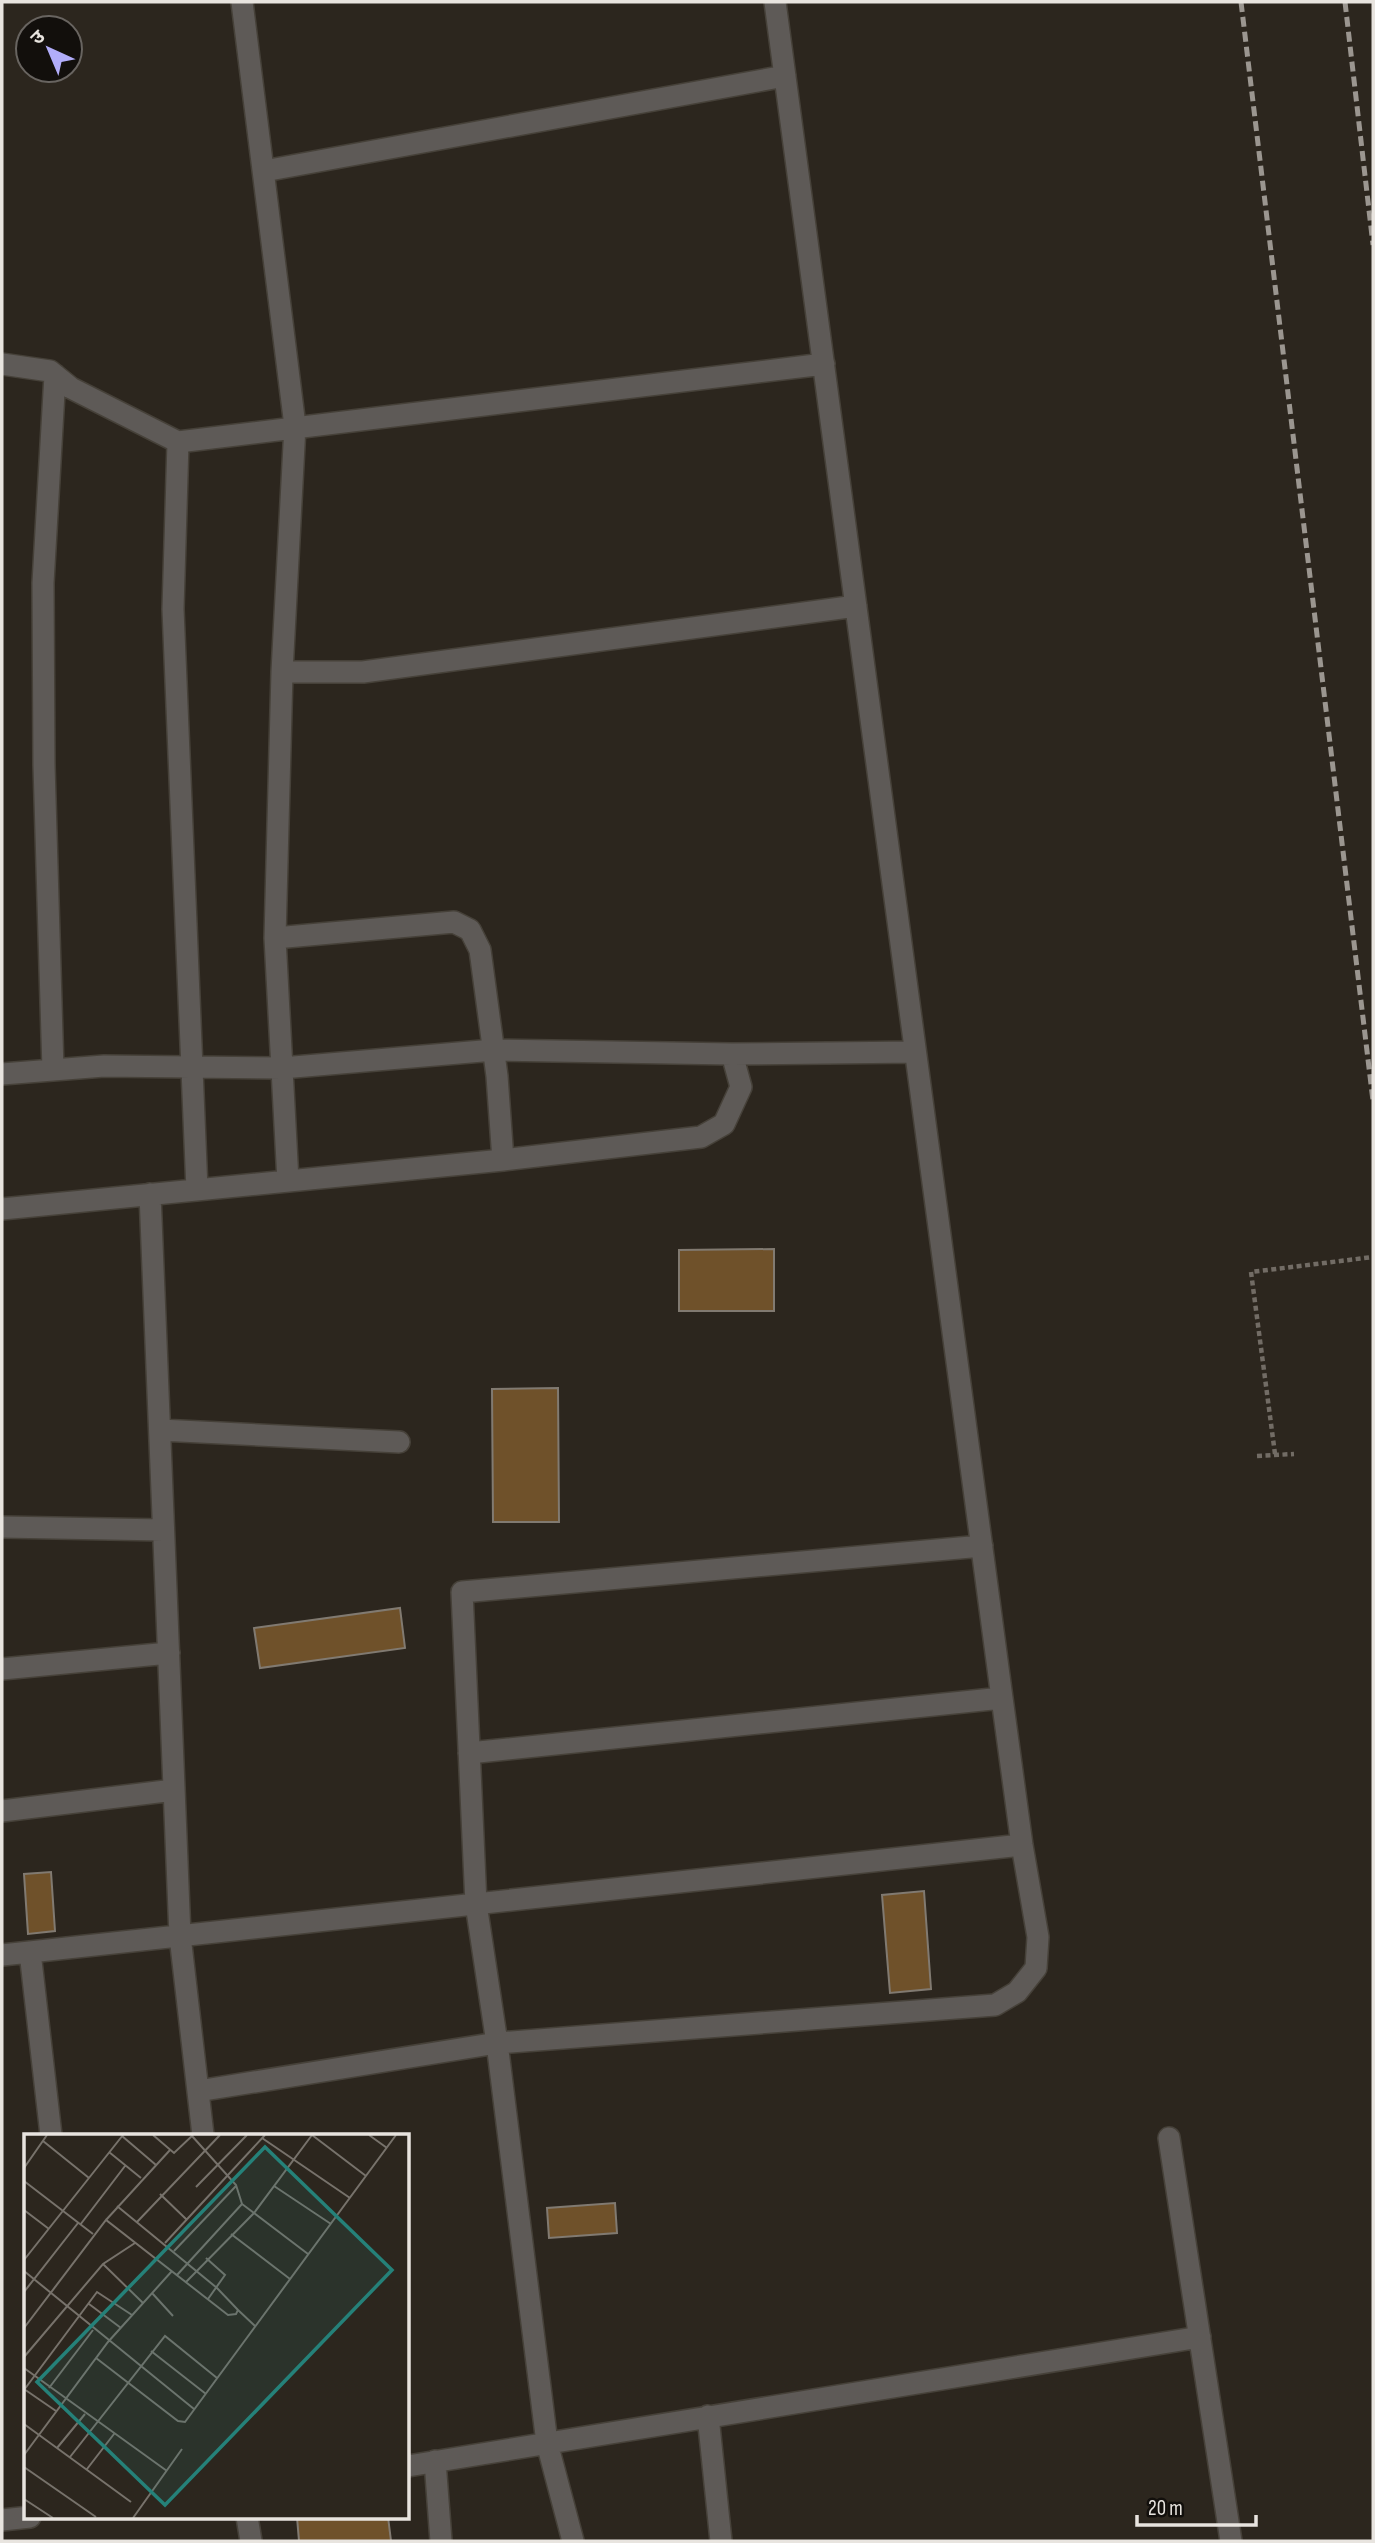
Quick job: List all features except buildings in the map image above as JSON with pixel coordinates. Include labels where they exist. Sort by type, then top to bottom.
[{"type":"street","points":[[242,2],[295,426],[282,673],[275,938],[288,1181]]},
{"type":"street","points":[[198,2091],[497,2043],[995,2005],[1017,1992],[1036,1968],[1038,1937],[1022,1845],[1002,1698],[775,2]]},
{"type":"street","points":[[264,171],[785,76]]},
{"type":"street","points":[[2,364],[50,371],[71,388],[178,442],[824,364]]},
{"type":"street","points":[[53,1070],[44,765],[43,583],[55,375]]},
{"type":"street","points":[[178,442],[173,609],[197,1190]]},
{"type":"street","points":[[282,673],[363,672],[856,606]]},
{"type":"street","points":[[275,938],[454,922],[470,930],[480,950],[494,1050],[503,1160]]},
{"type":"street","points":[[2,1074],[104,1066],[282,1068],[494,1050],[732,1054],[915,1052]]},
{"type":"street","points":[[2,1209],[503,1160],[701,1137],[724,1124],[741,1087],[732,1054]]},
{"type":"street","points":[[150,1194],[180,1936],[202,2134]]},
{"type":"street","points":[[160,1430],[399,1441]]},
{"type":"street","points":[[2,1528],[163,1530]]},
{"type":"street","points":[[573,2541],[547,2443],[497,2043],[476,1904],[462,1592],[982,1546]]},
{"type":"street","points":[[2,1669],[169,1653]]},
{"type":"street","points":[[470,1753],[1002,1698]]},
{"type":"street","points":[[2,1811],[174,1790]]},
{"type":"street","points":[[2,1955],[1022,1845]]},
{"type":"street","points":[[30,1952],[51,2134]]},
{"type":"street","points":[[1169,2138],[1231,2541]]},
{"type":"street","points":[[410,2466],[1200,2337]]},
{"type":"street","points":[[708,2416],[721,2541]]},
{"type":"street","points":[[435,2461],[442,2541]]},
{"type":"street","points":[[2,2520],[24,2518]]},
{"type":"street","points":[[247,2518],[251,2541]]},
{"type":"path","points":[[1275,1454],[1251,1272],[1373,1257]]},
{"type":"path","points":[[1257,1457],[1294,1454]]},
{"type":"railway","points":[[1241,2],[1373,1101]]},
{"type":"railway","points":[[1345,2],[1373,245]]}]
